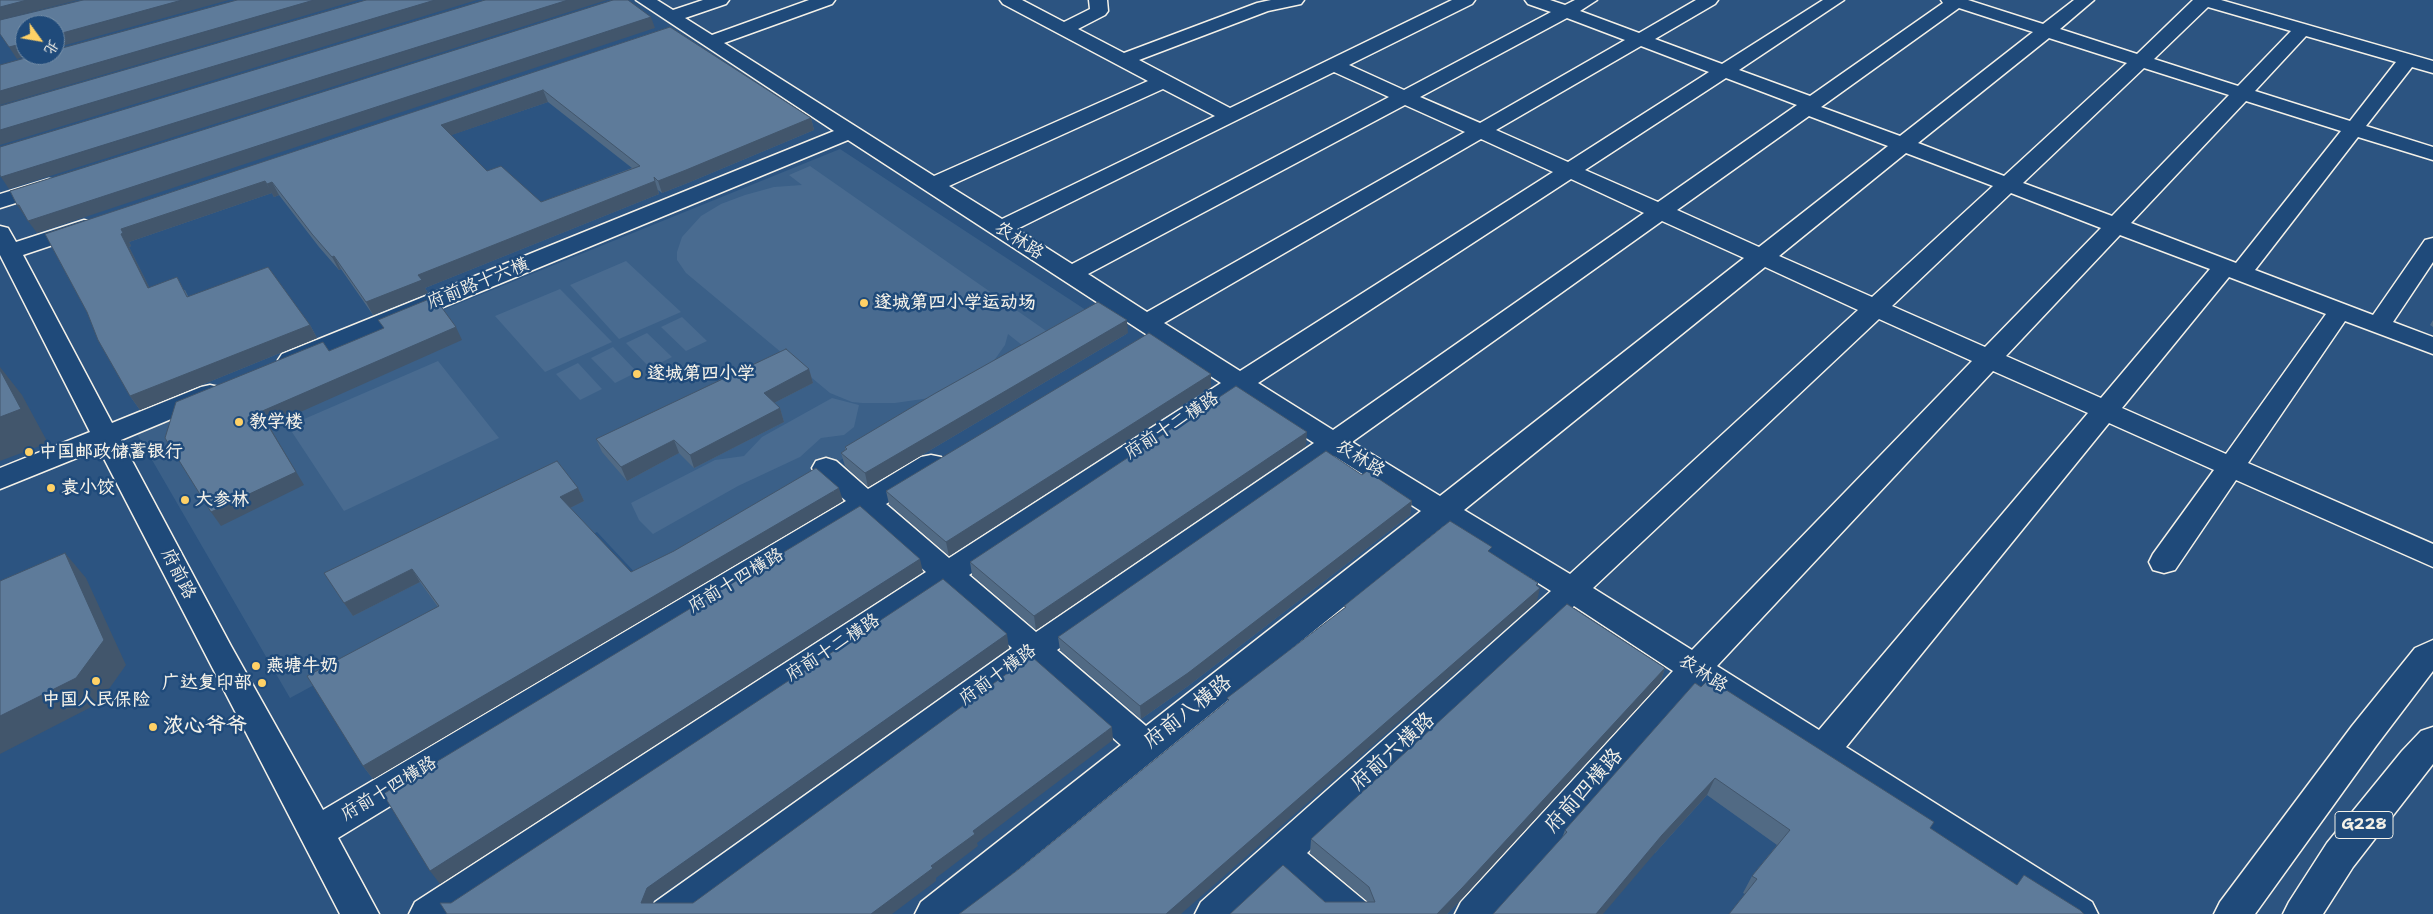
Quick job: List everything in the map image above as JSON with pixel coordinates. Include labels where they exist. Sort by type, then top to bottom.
[{"type":"main road","name":"农林路","points":[[645,0],[671,26],[709,42],[1071,274],[1144,332],[1239,383],[1572,590],[2078,914]]},
{"type":"main road","points":[[671,26],[720,0]]},
{"type":"main road","points":[[709,42],[826,0]]},
{"type":"main road","points":[[1009,0],[1230,116]]},
{"type":"main road","points":[[1064,29],[1099,11],[1098,0]]},
{"type":"main road","points":[[1123,60],[1263,7],[1296,0]]},
{"type":"main road","points":[[1000,229],[1466,0]]},
{"type":"main road","points":[[1534,0],[1724,71],[1903,144],[2433,346]]},
{"type":"main road","points":[[1071,274],[1588,0]]},
{"type":"main road","points":[[1144,332],[1480,131],[1709,0]]},
{"type":"main road","name":"府前十二横路","points":[[428,914],[1239,383],[1835,0]]},
{"type":"main road","name":"府前八横路","points":[[934,914],[2085,0]]},
{"type":"main road","points":[[2204,0],[2433,67]]},
{"type":"main road","name":"府前六横路","points":[[1214,914],[1572,590],[2141,61],[2204,0]]},
{"type":"main road","points":[[1955,1],[2433,154]]},
{"type":"main road","name":"府前十横路","points":[[668,914],[1034,649],[1333,443],[1955,1]]},
{"type":"main road","name":"府前四横路","points":[[1474,914],[1694,669],[2302,29]]},
{"type":"main road","points":[[1822,750],[2105,411],[2232,270],[2354,128],[2408,60]]},
{"type":"main road","points":[[1333,65],[2433,556]]},
{"type":"main road","points":[[933,186],[1164,81]]},
{"type":"main road","name":"府前路十六横","points":[[271,368],[850,132]]},
{"type":"main road","points":[[0,201],[65,180]]},
{"type":"main road","points":[[5,242],[104,220]]},
{"type":"main road","name":"府前路","points":[[5,242],[220,655],[360,914]]},
{"type":"main road","points":[[2378,326],[2433,245]]},
{"type":"main road","points":[[2164,562],[2340,311]]},
{"type":"main road","points":[[0,479],[234,383]]},
{"type":"main road","name":"府前十四横路","points":[[316,833],[951,452]]},
{"type":"main road","points":[[826,468],[1146,746]]},
{"type":"main road","points":[[2232,914],[2364,736],[2426,657],[2433,652]]},
{"type":"main road","name":"G228","points":[[2302,914],[2340,855],[2414,761],[2433,741]]},
{"type":"main road","points":[[1282,853],[1353,914]]},
{"type":"shaded area","name":"遂城第四小学","points":[[840,149],[1092,314],[639,577],[597,532],[290,698],[137,434]]},
{"type":"shaded area","name":"遂城第四小学运动场","points":[[810,166],[1052,335],[1027,349],[1008,334],[1005,345],[993,362],[930,398],[895,403],[862,403],[852,402],[830,393],[686,273],[677,260],[677,252],[682,237],[701,216],[721,204],[745,195],[774,187],[802,185],[789,175]]},
{"type":"shaded area","points":[[626,261],[681,312],[619,339],[570,285]]},
{"type":"shaded area","points":[[560,289],[612,342],[545,372],[495,316]]},
{"type":"shaded area","points":[[682,317],[707,341],[686,351],[661,327]]},
{"type":"shaded area","points":[[647,333],[672,357],[650,368],[626,343]]},
{"type":"shaded area","points":[[613,347],[637,372],[615,383],[591,358]]},
{"type":"shaded area","points":[[438,361],[499,438],[344,511],[288,426]]},
{"type":"shaded area","points":[[578,363],[602,389],[580,400],[556,374]]},
{"type":"shaded area","points":[[832,398],[859,405],[854,427],[844,435],[821,438],[800,457],[738,486],[653,534],[639,520],[631,503],[715,460],[744,456],[762,437]]},
{"type":"building","points":[[0,0],[27,0],[0,7]]},
{"type":"building","points":[[83,0],[182,0],[65,32],[65,15],[21,15]]},
{"type":"building","points":[[237,0],[314,0],[0,91],[0,65],[15,61],[15,65],[65,65],[65,47]]},
{"type":"building","points":[[366,0],[435,0],[0,130],[0,106]]},
{"type":"building","points":[[485,0],[568,0],[1,177],[0,175],[0,147]]},
{"type":"building","points":[[613,0],[628,0],[651,17],[28,221],[10,191]]},
{"type":"building","points":[[15,16],[15,46],[9,47],[0,34],[0,20]]},
{"type":"building","points":[[670,27],[811,118],[658,181],[654,177],[655,181],[418,275],[422,280],[366,302],[334,256],[332,257],[312,234],[272,182],[267,184],[265,181],[121,229],[123,233],[121,234],[148,288],[177,277],[187,297],[268,267],[310,325],[130,396],[98,340],[87,312],[45,234]],"holes":[[[543,90],[640,166],[541,202],[501,166],[487,171],[441,125]]]},
{"type":"building","points":[[434,297],[456,327],[260,412],[296,472],[211,512],[165,438],[176,402],[323,342],[329,351],[384,328],[378,320]]},
{"type":"building","points":[[1098,302],[1127,320],[865,473],[841,453],[847,449],[845,447],[934,394]]},
{"type":"building","points":[[1149,333],[1211,374],[946,542],[886,491]]},
{"type":"building","points":[[786,349],[809,369],[764,393],[780,408],[690,455],[674,440],[621,467],[596,439]]},
{"type":"building","points":[[0,370],[21,409],[0,417]]},
{"type":"building","points":[[1236,386],[1307,432],[1034,616],[970,562]]},
{"type":"building","points":[[1326,451],[1362,475],[1367,471],[1412,501],[1188,673],[1140,706],[1058,637]]},
{"type":"building","points":[[557,461],[578,488],[560,497],[631,572],[674,551],[816,468],[839,488],[363,766],[307,676],[439,606],[412,569],[344,603],[324,573]]},
{"type":"building","points":[[860,506],[920,559],[430,871],[383,794]]},
{"type":"building","points":[[1450,521],[1492,547],[1488,551],[1538,583],[1536,585],[1540,588],[1166,914],[959,914],[1019,869],[1229,700],[1227,698],[1346,607],[1344,606]]},
{"type":"building","points":[[65,553],[104,640],[76,678],[0,716],[0,581]]},
{"type":"building","points":[[943,579],[1007,634],[647,888],[641,903],[693,903],[1031,656],[1112,727],[973,831],[975,834],[871,914],[447,914],[440,903],[451,903]]},
{"type":"building","points":[[1567,604],[1665,668],[1437,914],[1230,914],[1283,865],[1325,902],[1375,902],[1369,887],[1311,839]]},
{"type":"building","points":[[1709,679],[1934,822],[1930,828],[2017,885],[2024,875],[2084,914],[1729,914],[1757,879],[1752,876],[1790,830],[1715,778],[1662,835],[1596,914],[1493,914],[1567,832],[1565,830],[1695,683],[1701,687]]},
{"type":"place","name":"遂城第四小学运动场","points":[[864,303]]},
{"type":"place","name":"遂城第四小学","points":[[637,374]]},
{"type":"place","name":"教学楼","points":[[239,422]]},
{"type":"place","name":"中国邮政储蓄银行","points":[[29,452]]},
{"type":"place","name":"袁小饺","points":[[51,488]]},
{"type":"place","name":"大参林","points":[[185,500]]},
{"type":"place","name":"燕塘牛奶","points":[[256,666]]},
{"type":"place","name":"中国人民保险","points":[[96,681]]},
{"type":"place","name":"广达复印部","points":[[262,683]]},
{"type":"place","name":"浓心爷爷","points":[[153,727]]}]
